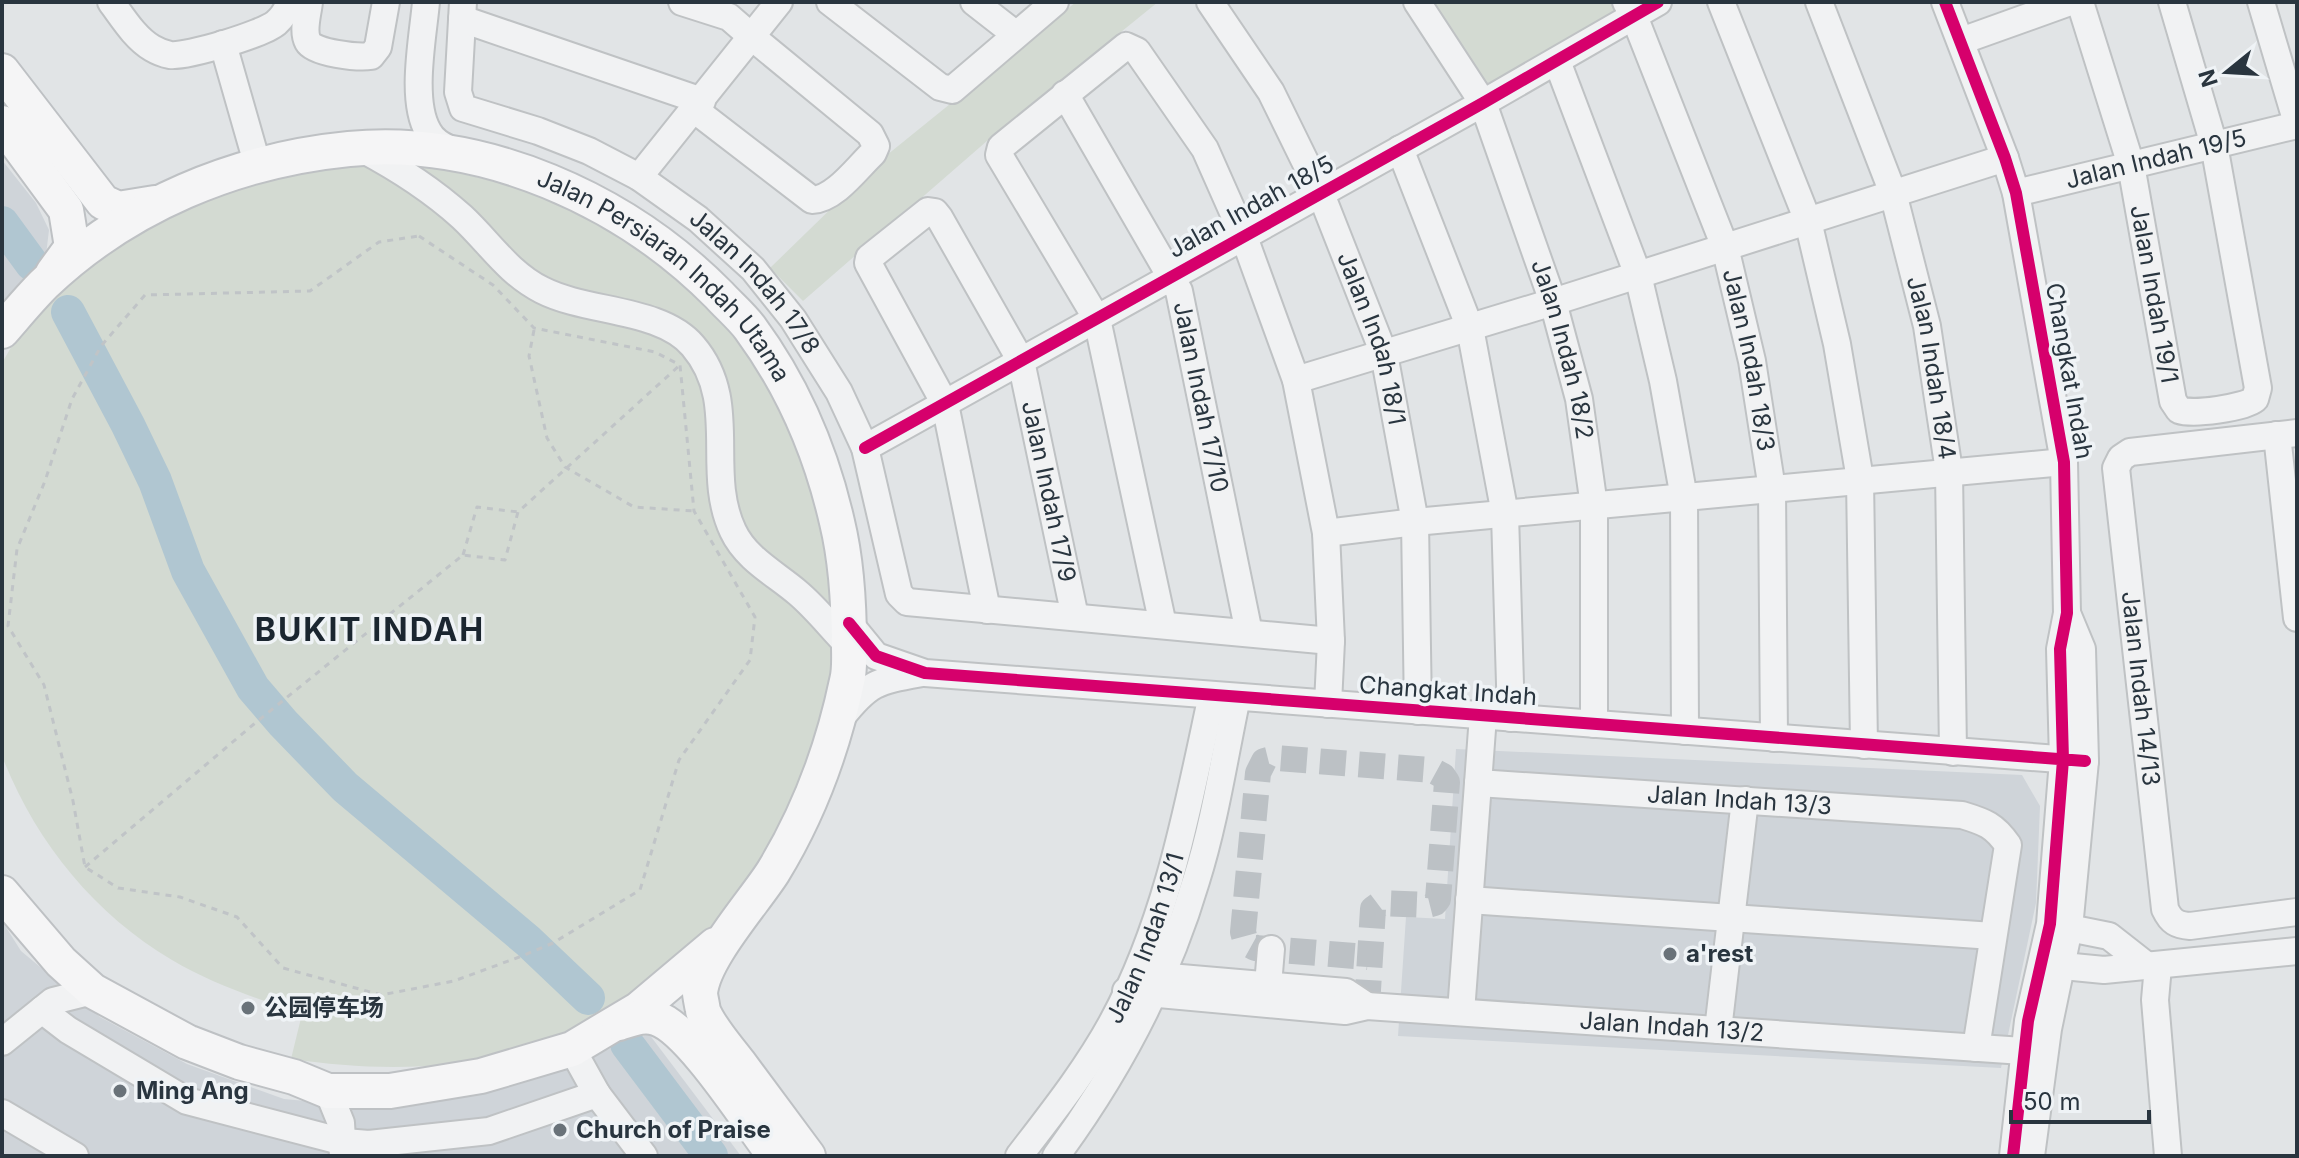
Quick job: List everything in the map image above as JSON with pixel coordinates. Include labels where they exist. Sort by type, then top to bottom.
[{"type":"main road","points":[[2,71],[103,202],[118,209],[161,202]]},
{"type":"main road","points":[[2,123],[66,210],[72,247],[18,306]]},
{"type":"main road","name":"Jalan Persiaran Indah Utama","points":[[18,306],[122,225],[161,202],[257,163],[364,148],[466,157],[519,170],[583,196],[658,240],[703,278],[747,323],[794,398],[816,450],[844,551],[849,675],[822,774],[799,824],[772,874],[727,934],[704,978],[700,995],[704,1012],[808,1156]]},
{"type":"main road","name":"Jalan Persiaran Indah Utama","points":[[2,893],[61,962],[93,991],[187,1042],[328,1091],[390,1091],[481,1076],[572,1049],[619,1023],[671,985],[727,934]]},
{"type":"main road","name":"Jalan Persiaran Indah Utama","points":[[619,1023],[643,1016],[657,1018],[682,1035],[775,1156]]},
{"type":"street","points":[[111,2],[137,35],[152,48],[169,55],[223,44],[264,30],[276,23],[290,2]]},
{"type":"street","points":[[309,2],[305,33],[314,49],[360,57],[371,56],[378,47],[386,2]]},
{"type":"street","points":[[426,2],[419,100],[428,133],[437,143],[466,157]]},
{"type":"street","points":[[463,10],[698,106],[812,200],[821,200],[830,194],[873,153],[876,146],[874,139],[729,17],[682,2]]},
{"type":"street","points":[[639,177],[779,2]]},
{"type":"street","points":[[830,2],[946,90],[959,85],[1055,2]]},
{"type":"street","points":[[974,2],[1015,34]]},
{"type":"street","name":"Jalan Indah 18/1","points":[[1210,2],[1271,92],[1321,194],[1384,354],[1415,522],[1418,711]]},
{"type":"street","name":"Jalan Indah 18/2","points":[[1417,2],[1483,103],[1553,302],[1579,399],[1594,506],[1594,724]]},
{"type":"street","name":"Jalan Indah 18/5","points":[[865,448],[1557,61],[1630,9],[1658,2]]},
{"type":"street","points":[[1721,2],[1808,221],[1837,344],[1860,479],[1864,745]]},
{"type":"street","name":"Jalan Indah 18/4","points":[[1819,2],[1893,193],[1927,326],[1949,471],[1953,752]]},
{"type":"street","name":"Changkat Indah","points":[[1945,2],[2016,193],[2064,462],[2067,613],[2060,649],[2074,761],[2069,928],[2048,1029],[2031,1156]]},
{"type":"street","points":[[1961,41],[2070,2]]},
{"type":"street","name":"Jalan Indah 19/1","points":[[2080,2],[2131,165],[2173,401],[2179,410],[2189,412],[2246,404],[2258,393],[2214,145]]},
{"type":"street","points":[[2172,2],[2214,145]]},
{"type":"street","points":[[2261,2],[2297,124]]},
{"type":"street","name":"Jalan Indah 18/3","points":[[1630,9],[1725,247],[1752,361],[1772,489],[1774,738]]},
{"type":"street","name":"Jalan Indah 17/8","points":[[463,10],[460,104],[469,111],[538,131],[589,151],[639,177],[698,219],[753,269],[793,319],[839,392],[865,448],[899,594],[907,602],[987,610]]},
{"type":"street","points":[[223,44],[257,163]]},
{"type":"street","points":[[1163,625],[1097,319],[999,155],[1001,147],[1121,48],[1132,47],[1205,149],[1244,237],[1296,380],[1326,533],[1331,641],[1328,704]]},
{"type":"street","points":[[1557,61],[1638,275],[1663,381],[1684,498],[1685,731]]},
{"type":"street","name":"Jalan Indah 17/10","points":[[1065,94],[1179,291],[1249,633]]},
{"type":"street","points":[[364,148],[392,137],[408,123],[419,100]]},
{"type":"street","name":"Jalan Indah 19/5","points":[[2016,193],[2297,124]]},
{"type":"street","name":"Changkat Indah","points":[[364,148],[427,189],[463,219],[513,272],[544,291],[608,311],[658,320],[692,344],[714,377],[721,410],[722,484],[731,528],[758,562],[876,656],[925,673],[2074,761]]},
{"type":"street","points":[[1400,149],[1470,328],[1505,514],[1511,718]]},
{"type":"street","points":[[1296,380],[2005,158]]},
{"type":"street","name":"Jalan Indah 17/9","points":[[945,404],[868,263],[869,258],[928,211],[935,212],[939,217],[1021,361],[1075,617]]},
{"type":"street","points":[[945,404],[987,610],[1331,641]]},
{"type":"street","points":[[2287,434],[2297,618]]},
{"type":"street","name":"Jalan Indah 14/13","points":[[2287,434],[2130,452],[2121,458],[2116,468],[2163,898],[2169,919],[2178,925],[2190,926],[2297,912]]},
{"type":"street","points":[[1326,533],[1860,479],[2064,462]]},
{"type":"street","name":"Changkat Indah","points":[[837,725],[859,695],[874,684],[925,673]]},
{"type":"street","name":"Jalan Indah 13/1","points":[[1019,1156],[1113,1021],[1178,854],[1224,696]]},
{"type":"street","name":"Jalan Indah 13/1","points":[[1056,1156],[1132,1036],[1157,986],[1196,882],[1224,696]]},
{"type":"street","points":[[1461,1012],[1483,716]]},
{"type":"street","name":"Changkat Indah","points":[[2013,1156],[2023,1051],[2050,924],[2074,761]]},
{"type":"street","name":"Jalan Indah 13/3","points":[[1478,783],[1962,815],[1997,829],[2008,845],[1993,936]]},
{"type":"street","points":[[1718,1030],[1745,800]]},
{"type":"street","points":[[1469,900],[1993,936],[1976,1048]]},
{"type":"street","points":[[2069,928],[2109,936],[2152,966]]},
{"type":"street","points":[[1268,985],[1271,949]]},
{"type":"street","points":[[2063,966],[2104,970],[2297,951]]},
{"type":"street","points":[[47,1005],[61,962]]},
{"type":"street","points":[[2152,966],[2168,1156]]},
{"type":"street","name":"Jalan Indah 13/2","points":[[1130,982],[1345,1011],[1367,1006],[2023,1051]]},
{"type":"street","name":"Jalan Indah 13/2","points":[[1157,986],[1268,985],[1346,992],[1367,1006]]},
{"type":"street","points":[[2,1042],[47,1005],[93,991]]},
{"type":"street","points":[[47,1005],[68,1030],[187,1101],[343,1140],[369,1144],[489,1131],[597,1094]]},
{"type":"street","points":[[572,1049],[597,1094],[644,1156]]},
{"type":"street","points":[[328,1091],[343,1140]]},
{"type":"street","points":[[343,1140],[363,1092]]},
{"type":"street","points":[[2,1113],[75,1156]]},
{"type":"path","points":[[419,236],[493,285],[534,328],[655,352],[680,365],[694,511],[755,617],[750,660],[679,760],[640,890],[553,943],[522,956],[454,981],[381,995],[283,968],[237,917],[180,897],[118,888],[85,867],[73,801],[44,685],[8,626],[17,549],[45,481],[72,399],[101,346],[145,295],[310,291],[379,242],[419,236]]},
{"type":"path","points":[[534,328],[529,356],[547,438],[565,467],[634,507],[694,511]]},
{"type":"path","points":[[463,555],[505,560],[518,512],[680,365]]},
{"type":"path","points":[[85,867],[254,724],[463,555],[477,507],[518,512]]},
{"type":"shaded area","points":[[1076,2],[1158,2],[995,134],[803,301],[770,268],[882,159]]},
{"type":"shaded area","points":[[1427,2],[1611,2],[1618,14],[1486,99]]},
{"type":"shaded area","points":[[2,160],[36,203],[49,230],[46,255],[18,284],[2,309]]},
{"type":"shaded area","points":[[414,164],[518,188],[558,201],[601,221],[626,236],[676,276],[742,342],[772,392],[815,495],[831,562],[834,638],[833,661],[821,725],[799,787],[769,846],[732,901],[687,950],[637,992],[580,1026],[519,1050],[463,1062],[377,1067],[291,1059],[302,1014],[187,969],[117,921],[70,873],[50,846],[16,787],[2,756],[2,363],[13,344],[54,296],[91,265],[130,236],[210,195],[321,166]]},
{"type":"shaded area","points":[[1456,749],[2022,775],[2040,806],[2036,903],[2001,1068],[1398,1036],[1406,917],[1445,919]]},
{"type":"shaded area","points":[[2,921],[21,951],[100,1017],[187,1064],[284,1099],[382,1108],[556,1069],[649,1034],[741,1156],[2,1156]]},
{"type":"waterway","points":[[2,223],[32,264]]},
{"type":"waterway","points":[[68,312],[155,481],[188,571],[253,688],[345,787],[528,941],[588,998]]},
{"type":"waterway","points":[[627,1044],[711,1156]]},
{"type":"tunnel","points":[[1367,1006],[1373,909],[1381,903],[1427,905],[1438,899],[1447,782],[1432,770],[1276,758],[1264,761],[1258,773],[1243,932],[1246,943],[1255,948],[1368,957]]},
{"type":"cycle path","points":[[865,448],[1658,2]]},
{"type":"cycle path","points":[[1945,2],[2016,193],[2064,462],[2067,613],[2060,649],[2063,760],[2050,924],[2028,1021],[2013,1156]]},
{"type":"cycle path","points":[[849,623],[876,656],[925,673],[2085,761]]},
{"type":"place","name":"a'rest","points":[[1670,954]]},
{"type":"place","name":"公园停车场","points":[[248,1008]]},
{"type":"place","name":"Ming Ang","points":[[120,1091]]},
{"type":"place","name":"Church of Praise","points":[[560,1130]]},
{"type":"district","name":"BUKIT INDAH","points":[[370,630]]}]
